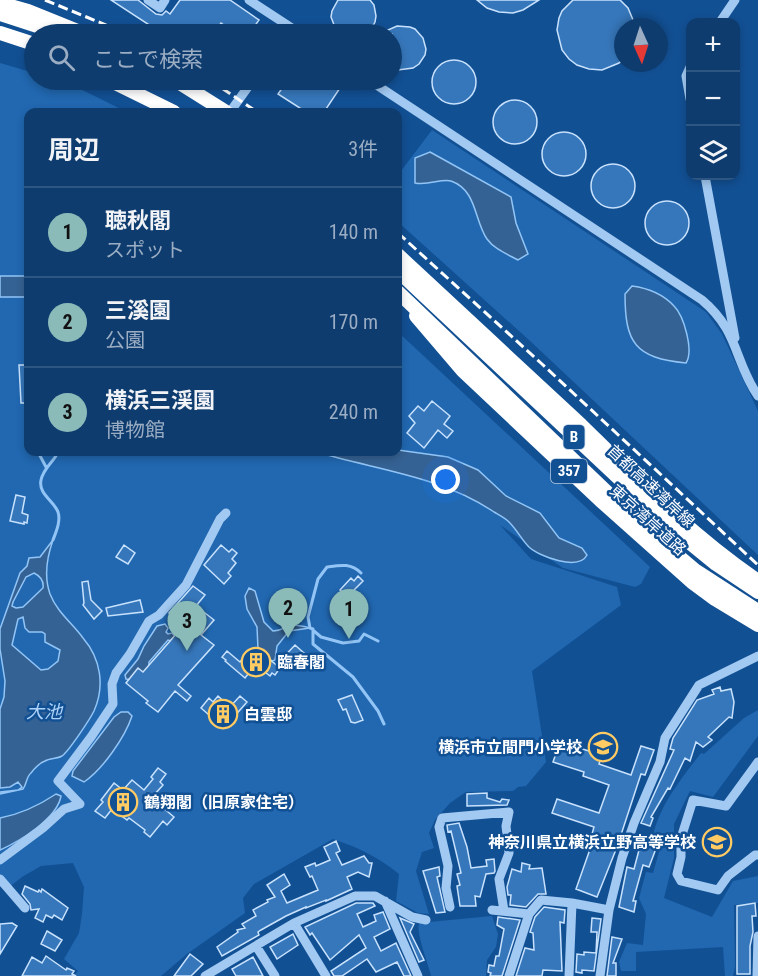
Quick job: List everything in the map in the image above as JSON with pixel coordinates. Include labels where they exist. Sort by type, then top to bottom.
[{"type":"highway","points":[[0,3],[27,10],[61,24]]},
{"type":"highway","points":[[0,7],[54,24]]},
{"type":"highway","points":[[0,15],[29,24]]},
{"type":"highway","points":[[0,33],[24,41]]},
{"type":"highway","points":[[0,42],[24,49]]},
{"type":"highway","points":[[124,90],[156,108]]},
{"type":"highway","points":[[136,90],[167,108]]},
{"type":"highway","points":[[138,90],[176,108]]},
{"type":"highway","points":[[178,90],[206,108]]},
{"type":"highway","points":[[192,90],[222,108]]},
{"type":"highway","name":"東京湾岸道路","points":[[402,259],[665,506],[711,546],[758,581]]},
{"type":"highway","name":"首都高速湾岸線","points":[[402,275],[673,529],[758,594]]},
{"type":"highway","name":"東京湾岸道路","points":[[422,278],[499,370],[673,532],[740,584],[758,594]]},
{"type":"highway","name":"東京湾岸道路","points":[[402,300],[646,526],[686,560],[758,605]]},
{"type":"highway","name":"首都高速湾岸線","points":[[402,300],[637,521],[696,571],[758,611]]},
{"type":"highway","name":"東京湾岸道路","points":[[402,301],[463,371],[600,500],[692,582],[758,625]]},
{"type":"street","points":[[148,0],[160,8],[165,0]]},
{"type":"street","points":[[249,0],[278,24]]},
{"type":"street","points":[[723,18],[735,0]]},
{"type":"street","points":[[231,108],[245,90]]},
{"type":"street","points":[[384,90],[702,300],[720,317],[738,349]]},
{"type":"street","points":[[706,180],[738,349],[748,378],[758,396]]},
{"type":"street","points":[[0,860],[43,828],[64,808],[80,804],[58,781],[113,704],[112,684],[116,673],[130,654],[144,628],[186,585],[220,519],[226,513]]},
{"type":"street","points":[[600,976],[609,910],[625,849],[660,762],[665,738],[699,685],[758,656]]},
{"type":"street","points":[[758,762],[726,806],[693,800],[681,838],[678,874],[681,881],[718,890],[728,876],[754,855],[758,855]]},
{"type":"street","points":[[450,907],[446,888],[448,866],[439,827],[442,818],[509,812],[506,826],[509,853],[499,879],[504,911]]},
{"type":"street","points":[[0,879],[25,908]]},
{"type":"street","points":[[205,976],[220,972],[256,946],[294,923],[355,896],[375,896],[412,917],[426,920]]},
{"type":"street","points":[[509,976],[529,914],[541,900],[609,910]]},
{"type":"street","points":[[385,901],[418,976]]},
{"type":"street","points":[[569,976],[572,903]]},
{"type":"street","points":[[492,910],[529,914]]},
{"type":"street","points":[[294,923],[326,976]]},
{"type":"street","points":[[757,976],[758,936]]},
{"type":"street","points":[[256,946],[275,976]]},
{"type":"shaded area","points":[[0,63],[24,70],[24,90],[82,90],[119,108],[24,108],[24,456],[402,456],[402,336],[650,567],[641,584],[635,587],[563,568],[500,525],[531,559],[617,587],[621,605],[532,671],[546,762],[526,786],[518,787],[513,791],[466,792],[450,803],[435,820],[429,833],[434,848],[422,852],[416,871],[429,914],[418,913],[396,901],[399,874],[392,868],[368,854],[333,839],[254,884],[243,898],[245,913],[187,954],[161,976],[74,976],[78,971],[64,959],[79,933],[84,887],[73,863],[41,866],[8,888],[0,887]]},
{"type":"shaded area","points":[[432,130],[706,312],[722,334],[758,411],[758,555],[529,340],[402,226],[402,170]]},
{"type":"shaded area","points":[[758,710],[758,736],[713,797],[690,791],[674,824],[674,858],[664,898],[712,917],[733,881],[758,876],[758,903],[734,905],[735,967],[733,976],[725,976],[723,947],[636,952],[636,971],[621,971],[619,962],[627,943],[643,945],[646,914],[639,898],[646,872],[653,873],[661,845],[652,841],[664,806],[701,753],[704,754],[744,718]]},
{"type":"shaded area","points":[[492,916],[498,934],[496,947],[487,960],[486,976],[431,976],[421,941],[419,923]]},
{"type":"water","points":[[430,152],[511,197],[516,223],[528,254],[518,260],[490,243],[470,198],[459,185],[447,180],[425,184],[415,183],[415,158]]},
{"type":"water","points":[[0,276],[24,276],[24,297],[0,297]]},
{"type":"water","points":[[632,286],[660,295],[678,311],[688,342],[686,363],[655,357],[636,345],[627,325],[626,311],[625,294]]},
{"type":"water","points":[[402,451],[448,457],[478,470],[506,496],[540,513],[559,538],[582,548],[587,555],[583,560],[568,562],[542,555],[529,547],[504,518],[474,500],[431,482],[332,456],[402,456]]},
{"type":"water","name":"大池","points":[[53,540],[47,567],[50,594],[94,655],[99,673],[99,692],[92,715],[65,753],[37,766],[28,776],[23,789],[0,794],[0,792],[18,790],[22,787],[18,782],[10,787],[0,788],[0,709],[4,697],[5,681],[0,649],[0,629],[20,573],[27,566],[29,558],[40,557]],"holes":[[[34,573],[41,579],[43,588],[23,607],[12,606],[26,577]],[[23,617],[25,628],[29,632],[42,632],[45,634],[45,642],[60,650],[58,661],[48,669],[41,670],[12,645],[18,619]]]},
{"type":"water","points":[[249,588],[255,591],[264,622],[273,631],[293,625],[310,628],[289,631],[277,646],[275,660],[272,661],[258,649],[257,627],[247,609],[245,596]]},
{"type":"water","points":[[165,624],[168,628],[166,632],[172,633],[176,642],[168,640],[149,662],[149,666],[156,671],[133,680],[126,679],[125,675],[138,659],[157,626]]},
{"type":"water","points":[[121,712],[128,712],[132,716],[106,761],[84,782],[72,776],[73,771],[114,717]]},
{"type":"water","points":[[56,794],[61,796],[58,805],[45,821],[27,835],[0,850],[0,818],[29,809]]},
{"type":"building","points":[[111,0],[138,0],[156,14],[162,15],[166,11],[170,14],[180,0],[230,0],[259,20],[256,24],[148,24]]},
{"type":"building","points":[[338,0],[370,0],[374,5],[375,22],[374,24],[334,24],[332,11]]},
{"type":"building","points":[[477,0],[539,0],[513,13],[487,8]]},
{"type":"building","points":[[573,0],[620,0],[628,8],[632,18],[614,18],[614,65],[602,70],[589,69],[569,59],[562,50],[557,30],[562,11]]},
{"type":"building","points":[[402,26],[415,29],[423,38],[426,49],[419,64],[413,68],[402,69]]},
{"type":"building","points":[[454,60],[463,61],[470,66],[475,73],[475,91],[470,98],[463,103],[454,104],[445,103],[438,98],[433,91],[432,82],[433,73],[438,66],[445,61]]},
{"type":"building","points":[[281,90],[339,90],[327,108],[300,108],[278,94]]},
{"type":"building","points":[[515,100],[524,101],[531,106],[536,113],[536,131],[531,138],[524,143],[515,144],[506,143],[499,138],[494,131],[493,122],[494,113],[499,106],[506,101]]},
{"type":"building","points":[[564,132],[573,133],[580,138],[585,145],[585,163],[580,170],[573,175],[564,176],[555,175],[548,170],[543,163],[542,154],[543,145],[548,138],[555,133]]},
{"type":"building","points":[[613,164],[622,165],[629,170],[634,177],[634,195],[629,202],[622,207],[613,208],[604,207],[597,202],[592,195],[591,186],[592,177],[597,170],[604,165]]},
{"type":"building","points":[[667,201],[676,202],[683,207],[688,214],[688,232],[683,239],[676,244],[667,245],[658,244],[651,239],[646,232],[645,223],[646,214],[651,207],[658,202]]},
{"type":"building","points":[[19,365],[24,365],[24,403],[21,403]]},
{"type":"building","points":[[432,401],[450,416],[444,424],[453,431],[447,438],[438,430],[424,448],[407,433],[415,423],[409,416],[418,406],[424,411]]},
{"type":"building","points":[[16,495],[25,497],[22,513],[28,515],[27,523],[24,522],[24,524],[10,521]]},
{"type":"building","points":[[124,545],[135,553],[128,564],[116,557]]},
{"type":"building","points":[[221,545],[229,552],[232,549],[237,553],[232,559],[236,563],[228,573],[231,576],[224,584],[204,565]]},
{"type":"building","points":[[358,576],[363,581],[347,597],[340,590],[351,578],[354,581]]},
{"type":"building","points":[[88,581],[91,600],[102,611],[94,619],[83,605],[82,582]]},
{"type":"building","points":[[193,586],[205,595],[196,606],[214,620],[201,635],[214,645],[178,685],[191,696],[187,701],[175,691],[158,712],[126,683],[138,668],[143,672],[184,625],[169,613]]},
{"type":"building","points":[[140,600],[143,612],[108,616],[106,608]]},
{"type":"building","points":[[295,645],[304,653],[293,666],[290,663],[285,668],[279,662]]},
{"type":"building","name":"臨春閣","points":[[227,651],[240,662],[244,657],[250,661],[259,651],[280,668],[275,675],[272,673],[270,676],[261,669],[258,673],[252,669],[245,678],[222,657]]},
{"type":"building","points":[[720,687],[721,691],[731,689],[734,702],[732,718],[729,717],[708,737],[712,740],[703,747],[696,742],[690,761],[685,758],[670,789],[668,788],[651,817],[653,818],[650,826],[641,823],[674,750],[670,749],[673,738],[697,700],[714,694],[712,690]]},
{"type":"building","points":[[352,695],[363,720],[355,723],[351,722],[346,709],[343,710],[338,700]]},
{"type":"building","name":"白雲邸","points":[[218,696],[230,707],[240,696],[247,702],[224,728],[201,708],[209,698],[213,702]]},
{"type":"building","points":[[560,742],[602,755],[599,764],[631,775],[641,746],[654,750],[645,775],[641,774],[617,847],[597,897],[576,889],[595,835],[592,834],[594,827],[552,813],[557,799],[599,813],[609,785],[583,776],[584,772],[553,762]]},
{"type":"building","name":"鶴翔閣（旧原家住宅）","points":[[158,768],[166,774],[160,782],[163,785],[155,794],[166,803],[162,807],[174,817],[167,825],[163,821],[150,837],[144,832],[145,830],[129,818],[127,820],[112,809],[105,818],[95,811],[114,783],[123,790],[132,780],[144,790]]},
{"type":"building","points":[[487,793],[487,798],[500,802],[502,799],[509,800],[507,805],[467,806],[467,794]]},
{"type":"building","points":[[459,823],[471,868],[487,866],[486,860],[494,859],[495,871],[486,874],[480,897],[475,896],[476,906],[460,906],[457,886],[460,885],[457,874],[461,873],[451,831],[448,832],[447,825]]},
{"type":"building","points":[[635,840],[657,846],[649,867],[643,865],[633,901],[636,901],[634,912],[619,907],[627,867],[634,869],[639,850],[633,848]]},
{"type":"building","points":[[336,841],[340,851],[336,853],[342,865],[364,856],[369,863],[372,863],[369,877],[358,872],[347,877],[352,889],[286,916],[258,932],[259,935],[222,956],[217,947],[238,932],[237,930],[245,928],[242,924],[256,916],[253,910],[275,897],[267,885],[284,874],[290,885],[281,891],[287,903],[318,890],[305,867],[315,863],[316,866],[330,860],[324,847]]},
{"type":"building","points":[[522,863],[530,865],[529,869],[542,868],[546,894],[538,894],[526,907],[510,905],[511,895],[508,895],[507,887],[512,869],[521,872]]},
{"type":"building","points":[[439,867],[440,876],[437,877],[445,912],[436,913],[423,871]]},
{"type":"building","points":[[25,886],[38,892],[42,889],[68,908],[62,920],[54,915],[52,918],[46,915],[43,922],[35,918],[39,909],[31,910],[30,904],[22,894]]},
{"type":"building","points":[[356,903],[373,903],[375,906],[357,914],[363,927],[376,921],[374,915],[383,912],[390,929],[374,937],[381,951],[396,943],[411,976],[404,976],[397,962],[376,972],[367,959],[342,976],[334,976],[331,971],[366,948],[359,935],[330,960],[312,933],[310,935],[305,927]]},
{"type":"building","points":[[755,903],[756,916],[752,916],[750,974],[737,974],[737,906]]},
{"type":"building","points":[[544,907],[565,910],[564,923],[560,922],[562,971],[543,970],[542,976],[516,976],[525,948],[534,950],[533,933],[530,932],[535,917]]},
{"type":"building","points":[[498,917],[520,920],[502,976],[490,976],[489,965],[494,966],[496,956],[499,956],[504,929],[497,925]]},
{"type":"building","points":[[400,918],[414,924],[410,932],[424,960],[419,962]]},
{"type":"building","points":[[592,918],[601,919],[594,971],[576,972],[577,954],[596,953],[597,932],[591,932]]},
{"type":"building","points":[[12,923],[17,926],[0,954],[0,924]]},
{"type":"building","points":[[47,931],[62,940],[55,951],[41,944]]},
{"type":"building","points":[[293,934],[298,945],[277,959],[270,947]]},
{"type":"building","points":[[612,937],[622,939],[613,963],[616,963],[616,976],[607,976]]},
{"type":"building","points":[[190,954],[203,964],[191,976],[174,976]]},
{"type":"building","points":[[46,956],[66,970],[67,968],[74,971],[72,974],[76,976],[22,976],[32,957],[42,963]]},
{"type":"building","points":[[253,957],[263,976],[236,976],[232,969]]},
{"type":"waterway","points":[[40,456],[46,467]]},
{"type":"waterway","points":[[53,540],[59,523],[59,515],[44,493],[41,480],[56,456]]},
{"type":"waterway","points":[[361,573],[350,566],[327,567],[318,579],[308,617],[310,628],[313,629],[313,644],[353,677],[378,711],[384,724]]},
{"type":"waterway","points":[[314,631],[321,637],[343,643],[359,641],[364,634],[378,641]]},
{"type":"railway","points":[[45,0],[104,24]]},
{"type":"railway","points":[[225,90],[251,108]]},
{"type":"railway","points":[[402,237],[758,565]]},
{"type":"place","name":"三溪園","points":[[288,638]]},
{"type":"place","name":"聴秋閣","points":[[349,639]]},
{"type":"place","name":"横浜三渓園","points":[[187,651]]},
{"type":"place","name":"臨春閣","points":[[256,662]]},
{"type":"place","name":"白雲邸","points":[[223,714]]},
{"type":"place","name":"横浜市立間門小学校","points":[[603,747]]},
{"type":"place","name":"鶴翔閣（旧原家住宅）","points":[[123,802]]},
{"type":"place","name":"神奈川県立横浜立野高等学校","points":[[717,842]]}]
